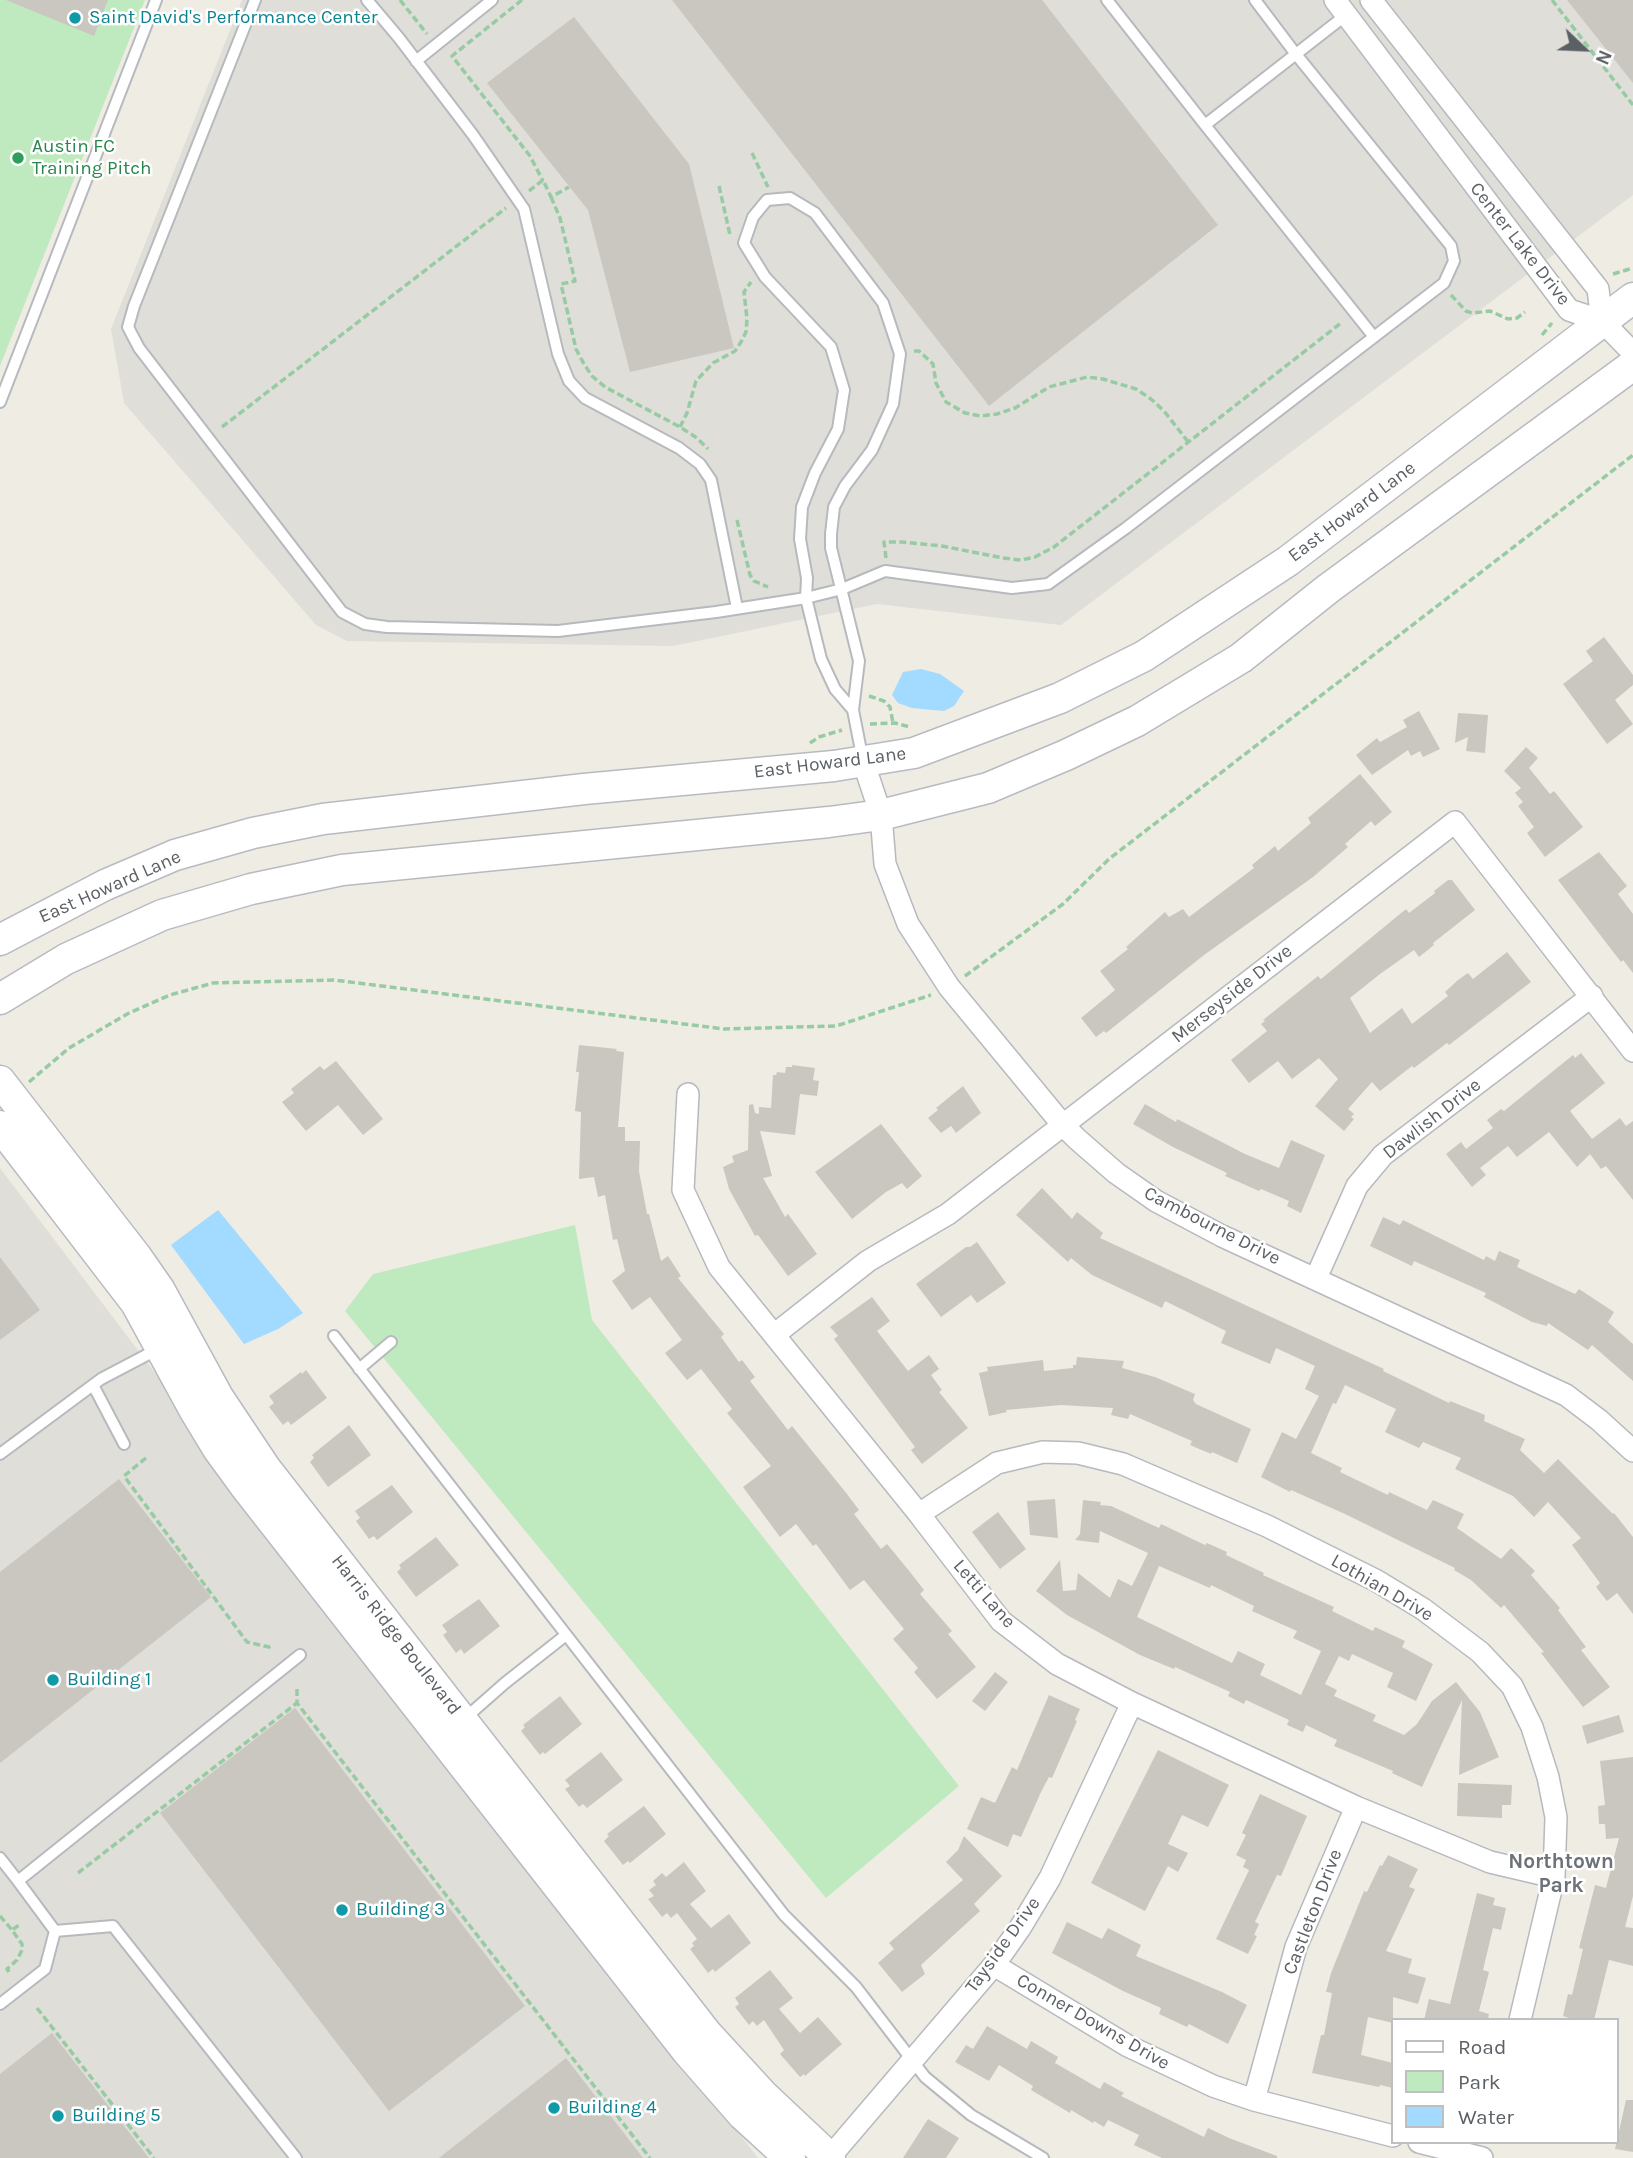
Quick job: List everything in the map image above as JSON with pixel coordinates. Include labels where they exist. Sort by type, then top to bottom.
[{"type":"main road","name":"East Howard Lane","points":[[0,940],[105,885],[151,865],[253,833],[351,816],[584,789],[834,766],[914,753],[1060,698],[1144,656],[1288,561],[1633,298]]},
{"type":"main road","points":[[0,999],[66,959],[162,915],[264,886],[342,870],[670,839],[881,815],[988,788],[1138,721],[1241,658],[1329,588],[1633,365]]},
{"type":"main road","name":"Harris Ridge Boulevard","points":[[6,1089],[136,1256],[159,1289],[219,1397],[260,1460],[687,2052],[743,2115],[790,2158]]},
{"type":"main road","name":"Harris Ridge Boulevard","points":[[0,1125],[136,1303],[218,1449],[707,2034],[763,2095],[829,2158]]},
{"type":"street","points":[[1340,7],[1364,0]]},
{"type":"street","name":"Center Lake Drive","points":[[1340,7],[1569,310],[1602,321],[1598,289],[1371,0]]},
{"type":"street","points":[[1602,321],[1633,353]]},
{"type":"street","name":"Cambourne Drive","points":[[863,761],[881,815],[885,864],[908,924],[949,987],[1062,1124],[1116,1173],[1156,1201],[1222,1236],[1566,1395],[1633,1451]]},
{"type":"street","name":"Merseyside Drive","points":[[774,1335],[868,1261],[948,1214],[1455,822],[1633,1051]]},
{"type":"street","name":"Dawlish Drive","points":[[1316,1278],[1357,1186],[1383,1155],[1592,996]]},
{"type":"street","name":"Letti Lane","points":[[688,1094],[683,1190],[719,1267],[919,1514],[1001,1621],[1057,1664],[1132,1703],[1356,1807],[1490,1862],[1554,1877]]},
{"type":"street","name":"Lothian Drive","points":[[919,1514],[997,1464],[1043,1452],[1078,1453],[1123,1464],[1267,1526],[1377,1581],[1423,1609],[1480,1652],[1512,1686],[1532,1727],[1548,1777],[1556,1817],[1554,1877],[1520,2018]]},
{"type":"street","name":"Tayside Drive","points":[[829,2158],[994,1965],[1020,1928],[1050,1878],[1132,1703]]},
{"type":"street","name":"Castleton Drive","points":[[1254,2101],[1296,1947],[1356,1807]]},
{"type":"street","name":"Conner Downs Drive","points":[[994,1965],[1128,2046],[1213,2086],[1254,2101],[1392,2136]]},
{"type":"street","points":[[1427,2144],[1484,2158]]},
{"type":"lane","points":[[0,402],[156,0]]},
{"type":"lane","points":[[255,0],[128,327],[139,348],[342,611],[365,624],[387,627],[558,631],[806,598],[842,589],[885,570],[1012,588],[1048,584],[1136,520],[1442,285],[1454,261],[1451,246],[1295,54],[1255,0]]},
{"type":"lane","points":[[367,0],[416,61],[524,209],[558,354],[569,381],[585,398],[680,448],[700,464],[710,480],[737,608]]},
{"type":"lane","points":[[416,61],[492,0]]},
{"type":"lane","points":[[1107,0],[1374,337]]},
{"type":"lane","points":[[1205,125],[1295,54],[1340,7]]},
{"type":"lane","points":[[853,710],[835,689],[821,659],[806,598],[807,578],[800,539],[802,507],[815,473],[838,429],[844,390],[831,347],[765,277],[744,243],[752,216],[767,200],[790,198],[815,213],[883,303],[900,354],[893,404],[872,450],[845,486],[834,507],[831,548],[859,661],[853,710],[863,761]]},
{"type":"lane","points":[[334,1336],[784,1915],[856,1987],[925,2077],[971,2115],[1043,2158]]},
{"type":"lane","points":[[359,1368],[391,1342]]},
{"type":"lane","points":[[0,1454],[93,1385],[161,1348]]},
{"type":"lane","points":[[93,1385],[124,1444]]},
{"type":"lane","points":[[451,1728],[566,1635]]},
{"type":"lane","points":[[18,1881],[300,1655]]},
{"type":"lane","points":[[0,1858],[55,1931]]},
{"type":"lane","points":[[55,1931],[113,1926],[296,2158]]},
{"type":"lane","points":[[0,2004],[45,1969],[55,1931]]},
{"type":"path","points":[[400,0],[436,45],[452,56],[530,156],[543,181],[560,218],[575,281],[561,284],[576,349],[592,376],[605,387],[680,426],[697,438],[715,457]]},
{"type":"path","points":[[452,56],[522,0]]},
{"type":"path","points":[[1552,0],[1633,105]]},
{"type":"path","points":[[222,427],[543,181]]},
{"type":"path","points":[[719,186],[720,201],[733,242]]},
{"type":"path","points":[[551,197],[569,187]]},
{"type":"path","points":[[1613,274],[1633,268]]},
{"type":"path","points":[[680,426],[687,413],[696,381],[713,362],[734,351],[746,332],[744,292],[752,280]]},
{"type":"path","points":[[1442,285],[1466,311],[1490,311],[1508,319],[1517,318],[1525,312]]},
{"type":"path","points":[[1537,342],[1552,323]]},
{"type":"path","points":[[874,561],[886,558],[884,542],[942,546],[1021,560],[1035,557],[1054,547],[1342,324]]},
{"type":"path","points":[[905,352],[919,351],[933,364],[936,383],[946,402],[965,413],[980,416],[997,414],[1015,408],[1049,387],[1087,377],[1103,379],[1136,389],[1151,399],[1189,443]]},
{"type":"path","points":[[6,1089],[129,1013],[170,995],[213,983],[334,980],[724,1029],[836,1026],[912,1002],[949,987],[1063,904],[1109,859],[1633,455]]},
{"type":"path","points":[[736,515],[750,575],[754,581],[768,587],[780,585]]},
{"type":"path","points":[[809,744],[818,737],[856,725],[895,723],[915,729]]},
{"type":"path","points":[[146,1458],[124,1476],[247,1642],[269,1647],[272,1645]]},
{"type":"path","points":[[297,1689],[297,1703],[650,2158]]},
{"type":"path","points":[[78,1873],[297,1703]]},
{"type":"path","points":[[0,1916],[22,1944],[22,1951],[8,1969],[9,1972]]},
{"type":"path","points":[[12,1930],[19,1925]]},
{"type":"path","points":[[37,2008],[154,2158]]},
{"type":"shaded area","points":[[242,0],[1633,0],[1633,195],[1061,625],[877,604],[673,646],[347,641],[316,625],[124,403],[111,329]]},
{"type":"shaded area","points":[[0,1168],[190,1419],[758,2158],[0,2158]]},
{"type":"green space","points":[[0,0],[145,0],[0,366]]},
{"type":"green space","points":[[575,1225],[592,1320],[959,1786],[826,1898],[345,1311],[373,1274]]},
{"type":"water","points":[[921,669],[940,674],[964,691],[954,706],[944,711],[912,708],[898,703],[892,695],[903,672]]},
{"type":"water","points":[[218,1210],[303,1313],[278,1329],[244,1344],[171,1245]]},
{"type":"building","name":"Saint David's Performance Center","points":[[6,0],[108,0],[94,36]]},
{"type":"building","points":[[672,0],[1042,0],[1218,225],[989,406]]},
{"type":"building","points":[[1567,0],[1633,0],[1633,83]]},
{"type":"building","points":[[574,17],[689,164],[734,348],[630,372],[588,210],[487,83]]},
{"type":"building","points":[[1604,637],[1633,675],[1633,685],[1615,700],[1633,724],[1607,744],[1563,684],[1593,661],[1586,651]]},
{"type":"building","points":[[1419,711],[1440,749],[1423,757],[1420,751],[1411,756],[1408,750],[1372,775],[1356,755],[1377,738],[1380,742],[1407,727],[1403,720]]},
{"type":"building","points":[[1458,713],[1488,715],[1485,753],[1466,751],[1468,737],[1455,743]]},
{"type":"building","points":[[1526,747],[1538,758],[1529,768],[1550,794],[1554,791],[1583,827],[1545,857],[1527,833],[1534,827],[1518,806],[1523,802],[1515,793],[1521,788],[1504,771]]},
{"type":"building","points":[[1360,774],[1392,812],[1375,826],[1371,821],[1345,844],[1348,847],[1313,877],[1204,955],[1106,1033],[1104,1031],[1096,1037],[1081,1018],[1115,990],[1100,971],[1128,949],[1126,947],[1165,912],[1169,917],[1183,909],[1189,917],[1254,868],[1252,865],[1275,846],[1278,851],[1311,823],[1308,818]]},
{"type":"building","points":[[1599,852],[1627,886],[1618,894],[1633,914],[1633,973],[1623,960],[1621,962],[1558,880]]},
{"type":"building","points":[[1448,880],[1452,880],[1475,910],[1419,957],[1414,950],[1350,998],[1370,1033],[1402,1008],[1412,1024],[1448,996],[1445,992],[1458,980],[1468,973],[1473,979],[1507,952],[1531,982],[1449,1045],[1447,1043],[1414,1068],[1412,1066],[1380,1091],[1372,1082],[1348,1109],[1354,1114],[1351,1117],[1354,1119],[1344,1131],[1315,1106],[1338,1079],[1319,1058],[1292,1079],[1278,1061],[1249,1083],[1231,1060],[1267,1031],[1261,1024],[1265,1021],[1263,1020],[1318,976],[1321,979],[1406,909],[1409,913]]},
{"type":"building","points":[[579,1045],[624,1052],[618,1127],[625,1127],[625,1141],[640,1141],[639,1171],[647,1214],[661,1261],[668,1256],[681,1276],[678,1278],[724,1334],[721,1337],[739,1362],[742,1360],[755,1377],[750,1381],[788,1430],[792,1426],[847,1494],[859,1510],[854,1514],[881,1549],[887,1544],[910,1572],[924,1590],[920,1594],[952,1631],[948,1634],[976,1667],[937,1699],[914,1672],[918,1668],[893,1639],[904,1629],[864,1580],[850,1590],[816,1544],[813,1546],[796,1524],[780,1537],[743,1487],[771,1466],[727,1413],[732,1409],[701,1369],[687,1380],[665,1353],[682,1340],[650,1297],[632,1310],[612,1281],[625,1271],[617,1239],[613,1240],[605,1195],[598,1197],[594,1177],[579,1179],[581,1112],[575,1111]]},
{"type":"building","points":[[1581,1053],[1605,1083],[1570,1111],[1592,1139],[1620,1118],[1626,1126],[1633,1121],[1633,1200],[1606,1166],[1601,1169],[1590,1154],[1577,1167],[1549,1132],[1517,1157],[1508,1146],[1480,1168],[1486,1175],[1472,1187],[1446,1154],[1461,1142],[1466,1149],[1493,1128],[1487,1120],[1501,1109],[1504,1111],[1573,1055],[1575,1058]]},
{"type":"building","points":[[336,1061],[383,1119],[363,1135],[338,1105],[306,1131],[282,1102],[294,1093],[291,1089],[320,1066],[324,1070]]},
{"type":"building","points":[[792,1065],[815,1068],[813,1080],[819,1081],[817,1096],[800,1094],[795,1135],[760,1131],[772,1176],[763,1178],[785,1217],[788,1214],[817,1254],[788,1276],[758,1235],[755,1236],[729,1189],[723,1167],[734,1162],[732,1156],[748,1150],[749,1105],[753,1104],[755,1113],[759,1114],[759,1107],[771,1108],[773,1075],[777,1072],[785,1073],[786,1067]]},
{"type":"building","points":[[963,1086],[981,1113],[956,1133],[951,1126],[941,1133],[928,1118]]},
{"type":"building","points":[[1145,1104],[1176,1122],[1177,1119],[1245,1154],[1279,1168],[1291,1140],[1325,1155],[1301,1213],[1287,1206],[1289,1201],[1225,1176],[1227,1173],[1133,1124]]},
{"type":"building","points":[[881,1124],[922,1176],[907,1189],[902,1183],[886,1192],[852,1219],[815,1172]]},
{"type":"building","points":[[1042,1188],[1072,1219],[1077,1212],[1103,1233],[1100,1238],[1384,1369],[1383,1371],[1449,1403],[1450,1401],[1485,1415],[1484,1421],[1525,1439],[1520,1450],[1544,1473],[1558,1459],[1614,1513],[1633,1537],[1633,1614],[1617,1593],[1607,1601],[1596,1587],[1600,1583],[1572,1545],[1581,1538],[1548,1502],[1534,1517],[1513,1496],[1455,1469],[1461,1458],[1423,1442],[1419,1448],[1385,1432],[1396,1409],[1345,1385],[1336,1404],[1333,1403],[1311,1453],[1342,1468],[1340,1472],[1388,1495],[1389,1492],[1427,1510],[1433,1500],[1464,1514],[1457,1528],[1501,1559],[1511,1548],[1535,1571],[1531,1575],[1560,1608],[1558,1610],[1586,1647],[1581,1650],[1610,1687],[1583,1707],[1541,1653],[1544,1652],[1504,1605],[1501,1608],[1471,1580],[1454,1570],[1455,1568],[1345,1514],[1261,1477],[1282,1432],[1296,1439],[1319,1396],[1305,1389],[1315,1366],[1276,1348],[1270,1364],[1221,1343],[1226,1331],[1165,1301],[1162,1308],[1092,1275],[1071,1258],[1068,1262],[1016,1215]]},
{"type":"building","points":[[1383,1217],[1400,1225],[1403,1220],[1484,1260],[1486,1256],[1495,1261],[1499,1251],[1520,1260],[1517,1267],[1575,1294],[1579,1289],[1614,1312],[1608,1322],[1633,1344],[1633,1381],[1592,1345],[1588,1350],[1548,1323],[1547,1326],[1532,1322],[1484,1297],[1486,1293],[1414,1261],[1412,1266],[1370,1246]]},
{"type":"building","points":[[977,1242],[1006,1283],[977,1303],[971,1295],[941,1317],[916,1284],[966,1247]]},
{"type":"building","points":[[0,1257],[40,1310],[0,1340]]},
{"type":"building","points":[[872,1297],[890,1321],[877,1331],[908,1371],[929,1355],[939,1369],[931,1375],[942,1390],[939,1392],[968,1428],[922,1464],[911,1450],[915,1447],[834,1339],[838,1336],[830,1327]]},
{"type":"building","points":[[1077,1357],[1124,1361],[1122,1368],[1155,1377],[1195,1394],[1193,1400],[1196,1404],[1251,1429],[1237,1463],[1190,1445],[1192,1441],[1130,1414],[1128,1419],[1111,1415],[1113,1408],[1061,1405],[1006,1410],[1007,1412],[989,1416],[979,1373],[988,1371],[987,1367],[1043,1360],[1044,1371],[1073,1368]]},
{"type":"building","points":[[306,1370],[327,1398],[291,1425],[288,1421],[283,1425],[269,1407],[274,1403],[269,1396]]},
{"type":"building","points":[[349,1425],[371,1455],[328,1487],[310,1462],[314,1458],[312,1455]]},
{"type":"building","name":"Building 1","points":[[119,1479],[211,1597],[0,1763],[0,1572]]},
{"type":"building","points":[[392,1485],[413,1512],[377,1540],[374,1536],[369,1539],[356,1521],[360,1518],[355,1511]]},
{"type":"building","points":[[1055,1499],[1058,1538],[1030,1535],[1027,1501]]},
{"type":"building","points":[[1083,1500],[1101,1502],[1100,1505],[1111,1506],[1159,1528],[1161,1524],[1205,1545],[1207,1543],[1227,1552],[1226,1555],[1264,1573],[1263,1575],[1334,1607],[1332,1611],[1373,1631],[1375,1627],[1405,1641],[1402,1647],[1433,1664],[1416,1701],[1387,1687],[1393,1673],[1352,1654],[1349,1661],[1339,1656],[1325,1684],[1337,1690],[1334,1696],[1376,1715],[1373,1721],[1404,1735],[1417,1724],[1432,1701],[1456,1682],[1480,1712],[1499,1757],[1459,1775],[1462,1700],[1422,1787],[1392,1773],[1393,1771],[1334,1746],[1337,1740],[1306,1725],[1303,1732],[1287,1725],[1289,1720],[1246,1700],[1244,1704],[1228,1696],[1230,1692],[1175,1667],[1174,1669],[1140,1655],[1067,1615],[1036,1591],[1060,1560],[1063,1591],[1076,1590],[1078,1573],[1110,1598],[1118,1579],[1132,1586],[1148,1553],[1100,1531],[1099,1543],[1075,1540],[1080,1534]],"holes":[[[1159,1566],[1210,1588],[1211,1585],[1254,1606],[1252,1611],[1297,1631],[1293,1638],[1321,1651],[1301,1695],[1260,1675],[1265,1664],[1238,1651],[1232,1663],[1137,1617]]]},
{"type":"building","points":[[998,1512],[1026,1549],[1000,1569],[972,1532]]},
{"type":"building","points":[[436,1537],[459,1565],[416,1597],[397,1572],[401,1568],[399,1565]]},
{"type":"building","points":[[479,1599],[500,1626],[464,1654],[461,1649],[456,1653],[443,1635],[447,1632],[442,1625]]},
{"type":"building","points":[[995,1672],[1008,1682],[985,1711],[972,1701]]},
{"type":"building","points":[[1049,1695],[1080,1709],[1075,1720],[1077,1721],[1052,1778],[1049,1777],[1041,1792],[1021,1837],[1013,1834],[1008,1847],[967,1829],[981,1797],[995,1803],[1012,1767],[1017,1770]]},
{"type":"building","points":[[560,1696],[582,1724],[545,1754],[543,1752],[540,1755],[521,1731],[525,1727],[523,1725]]},
{"type":"building","name":"Building 3","points":[[295,1708],[525,2006],[389,2111],[160,1813]]},
{"type":"building","points":[[1619,1715],[1624,1732],[1587,1744],[1582,1726]]},
{"type":"building","points":[[1158,1750],[1229,1785],[1208,1827],[1182,1815],[1168,1844],[1188,1853],[1178,1872],[1168,1866],[1145,1911],[1091,1883]]},
{"type":"building","points":[[601,1752],[623,1780],[587,1808],[583,1804],[579,1807],[565,1789],[570,1786],[565,1780]]},
{"type":"building","points":[[1633,1757],[1633,1896],[1625,1927],[1633,1928],[1633,1966],[1609,1960],[1594,2018],[1569,2018],[1563,2016],[1568,1994],[1572,1995],[1583,1949],[1579,1948],[1595,1885],[1606,1888],[1619,1838],[1606,1839],[1605,1824],[1599,1824],[1598,1806],[1605,1805],[1600,1761]]},
{"type":"building","points":[[1458,1783],[1512,1785],[1511,1805],[1502,1805],[1502,1818],[1457,1816]]},
{"type":"building","points":[[1260,1794],[1307,1816],[1281,1876],[1277,1875],[1255,1922],[1259,1924],[1254,1935],[1257,1936],[1248,1954],[1216,1939],[1249,1870],[1243,1867],[1246,1860],[1236,1855],[1246,1835],[1242,1833]]},
{"type":"building","points":[[644,1806],[666,1834],[630,1863],[628,1861],[623,1865],[604,1841],[609,1836],[607,1834]]},
{"type":"building","points":[[964,1836],[1002,1876],[974,1904],[980,1911],[921,1965],[925,1974],[902,1992],[878,1963],[894,1949],[889,1943],[963,1880],[946,1862],[958,1850]]},
{"type":"building","points":[[1388,1855],[1418,1869],[1409,1887],[1415,1889],[1386,1951],[1412,1959],[1408,1973],[1426,1978],[1418,2004],[1393,1997],[1392,2023],[1368,2017],[1361,2055],[1392,2063],[1392,2088],[1312,2073],[1321,2035],[1324,2035],[1332,1993],[1326,1992],[1331,1973],[1364,1891],[1367,1892],[1380,1865],[1382,1866]]},
{"type":"building","points":[[684,1862],[706,1891],[690,1904],[711,1928],[729,1914],[751,1943],[715,1972],[713,1969],[708,1973],[690,1949],[697,1939],[677,1913],[671,1918],[667,1913],[662,1917],[648,1899],[654,1896],[649,1890],[656,1885],[653,1881],[662,1873],[666,1877]]},
{"type":"building","points":[[1477,1893],[1495,1898],[1493,1905],[1506,1908],[1501,1930],[1493,1928],[1483,1970],[1489,1972],[1479,2011],[1489,2014],[1488,2018],[1424,2018],[1429,1999],[1450,2004]]},
{"type":"building","points":[[1067,1922],[1102,1939],[1108,1928],[1141,1945],[1136,1956],[1247,2005],[1228,2044],[1189,2024],[1187,2027],[1159,2014],[1161,2008],[1052,1953]]},
{"type":"building","points":[[770,1970],[793,1998],[779,2009],[800,2033],[818,2017],[842,2044],[805,2076],[804,2074],[800,2077],[780,2054],[784,2050],[764,2020],[757,2026],[753,2021],[749,2025],[735,2007],[739,2004],[735,1998]]},
{"type":"building","points":[[987,2026],[1027,2049],[1031,2041],[1058,2057],[1055,2063],[1100,2089],[1104,2082],[1124,2093],[1121,2096],[1204,2137],[1208,2128],[1277,2158],[1162,2158],[1134,2145],[1139,2135],[1108,2120],[1104,2127],[1071,2110],[1070,2113],[1031,2090],[1033,2086],[999,2065],[989,2081],[955,2062],[966,2045],[973,2049]]},
{"type":"building","name":"Building 5","points":[[52,2033],[149,2158],[0,2158],[0,2074]]},
{"type":"building","name":"Building 4","points":[[566,2058],[643,2158],[439,2158]]},
{"type":"building","points":[[1626,2100],[1633,2100],[1633,2152],[1615,2149],[1616,2144],[1619,2144]]},
{"type":"building","points":[[928,2119],[959,2138],[946,2158],[903,2158]]},
{"type":"place","name":"Saint David's Performance Center","points":[[75,18]]},
{"type":"place","name":"Austin FC Training Pitch","points":[[18,158]]},
{"type":"place","name":"Building 1","points":[[53,1680]]},
{"type":"place","name":"Building 3","points":[[342,1910]]},
{"type":"place","name":"Building 4","points":[[554,2108]]},
{"type":"place","name":"Building 5","points":[[58,2116]]},
{"type":"district","name":"Northtown Park","points":[[1561,1874]]}]
